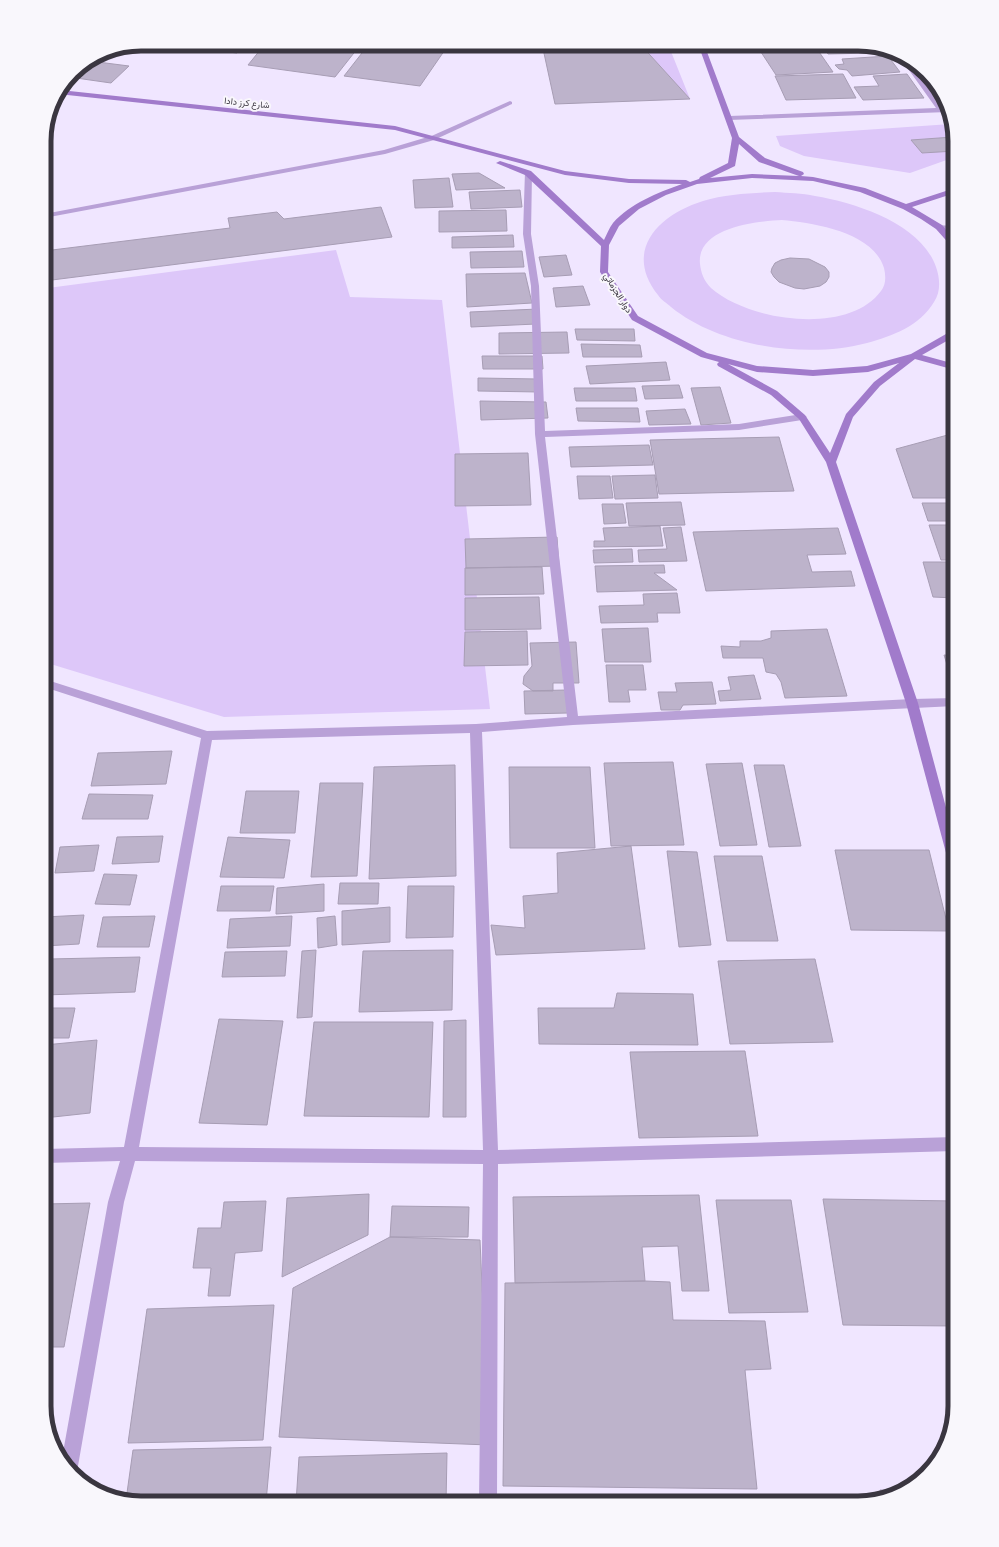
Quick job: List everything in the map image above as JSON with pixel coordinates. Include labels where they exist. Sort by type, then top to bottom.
[{"type":"main road","points":[[432,138],[564,173],[628,181],[696,182],[732,164],[736,138],[703,51]]},
{"type":"main road","name":"شارع كرز دادا","points":[[65,93],[396,128],[432,138]]},
{"type":"main road","points":[[432,138],[528,173],[605,245]]},
{"type":"main road","points":[[736,138],[762,160],[813,179]]},
{"type":"main road","name":"دوار الجزماتي","points":[[948,238],[939,228],[906,207],[862,190],[813,179],[752,176],[696,182],[663,193],[636,207],[616,225],[605,245],[604,272],[635,318],[704,355],[757,369],[813,373],[868,369],[914,356],[948,337]]},
{"type":"main road","points":[[906,207],[948,192]]},
{"type":"main road","points":[[704,355],[774,393],[802,417],[831,462],[912,703],[948,838]]},
{"type":"main road","points":[[831,462],[849,416],[877,384],[914,356],[948,365]]},
{"type":"street","points":[[909,67],[940,109]]},
{"type":"street","points":[[51,215],[385,152],[432,138],[510,103]]},
{"type":"street","points":[[729,118],[940,109]]},
{"type":"street","points":[[528,173],[527,234],[535,286],[540,434],[573,721]]},
{"type":"street","points":[[939,228],[948,228]]},
{"type":"street","points":[[540,434],[739,427],[802,417]]},
{"type":"street","points":[[51,686],[207,736],[476,728],[573,721],[948,702]]},
{"type":"street","points":[[476,728],[491,1157],[488,1496]]},
{"type":"street","points":[[70,1461],[116,1202],[130,1154],[207,736]]},
{"type":"street","points":[[51,1156],[130,1154],[491,1157],[948,1144]]},
{"type":"shaded area","points":[[646,51],[671,51],[690,99]]},
{"type":"shaded area","points":[[946,124],[948,159],[910,173],[804,156],[780,146],[776,136]]},
{"type":"shaded area","points":[[775,192],[810,195],[832,199],[868,210],[902,227],[917,239],[928,252],[936,267],[939,285],[938,294],[934,302],[921,318],[913,324],[886,337],[843,348],[818,350],[765,346],[714,332],[691,321],[671,307],[658,295],[648,279],[644,264],[645,250],[650,237],[660,225],[672,215],[703,201],[730,195]],"holes":[[[782,220],[825,227],[855,238],[868,246],[878,256],[884,268],[885,280],[881,291],[866,305],[846,314],[822,319],[798,319],[772,315],[749,309],[728,299],[706,283],[700,264],[701,252],[708,242],[718,234],[730,228],[758,222]]]},
{"type":"shaded area","points":[[336,250],[350,297],[442,300],[490,709],[224,717],[51,664],[51,288]]},
{"type":"building","points":[[220,51],[239,51],[237,53]]},
{"type":"building","points":[[259,51],[355,51],[335,77],[248,65]]},
{"type":"building","points":[[364,51],[444,51],[420,86],[344,76]]},
{"type":"building","points":[[544,51],[646,51],[690,99],[555,104]]},
{"type":"building","points":[[760,51],[818,51],[833,72],[776,75]]},
{"type":"building","points":[[826,51],[864,51],[873,53],[828,54]]},
{"type":"building","points":[[887,56],[900,72],[852,76],[847,70],[839,69],[835,65],[844,64],[842,59]]},
{"type":"building","points":[[98,62],[129,66],[111,83],[77,78]]},
{"type":"building","points":[[843,74],[856,98],[786,100],[775,76]]},
{"type":"building","points":[[907,74],[924,98],[863,100],[854,87],[879,86],[873,76]]},
{"type":"building","points":[[948,137],[948,151],[922,153],[911,140]]},
{"type":"building","points":[[479,173],[505,188],[456,190],[452,174]]},
{"type":"building","points":[[449,178],[453,207],[415,208],[413,180]]},
{"type":"building","points":[[520,190],[522,207],[471,209],[469,192]]},
{"type":"building","points":[[381,207],[392,237],[51,280],[51,250],[230,228],[228,218],[277,212],[284,219]]},
{"type":"building","points":[[506,210],[507,231],[439,232],[439,211]]},
{"type":"building","points":[[513,235],[514,247],[452,248],[452,237]]},
{"type":"building","points":[[522,251],[524,267],[471,268],[470,252]]},
{"type":"building","points":[[566,255],[572,275],[544,277],[539,257]]},
{"type":"building","points":[[790,258],[809,259],[825,267],[829,272],[829,277],[826,282],[820,286],[804,289],[795,288],[779,282],[771,272],[772,268],[775,263]]},
{"type":"building","points":[[525,273],[532,303],[467,307],[466,274]]},
{"type":"building","points":[[583,286],[590,305],[556,307],[553,288]]},
{"type":"building","points":[[538,309],[536,324],[471,327],[470,312]]},
{"type":"building","points":[[575,329],[634,329],[635,341],[577,340]]},
{"type":"building","points":[[567,332],[569,353],[499,354],[499,333]]},
{"type":"building","points":[[581,344],[640,345],[642,357],[583,357]]},
{"type":"building","points":[[482,356],[542,356],[543,369],[483,369]]},
{"type":"building","points":[[666,362],[670,380],[590,384],[586,366]]},
{"type":"building","points":[[478,378],[538,379],[539,392],[478,391]]},
{"type":"building","points":[[679,385],[683,398],[645,399],[642,386]]},
{"type":"building","points":[[720,387],[731,423],[701,425],[691,388]]},
{"type":"building","points":[[574,388],[635,388],[637,401],[576,401]]},
{"type":"building","points":[[480,401],[546,402],[548,418],[481,420]]},
{"type":"building","points":[[576,408],[638,408],[640,422],[578,421]]},
{"type":"building","points":[[685,409],[691,424],[649,425],[646,411]]},
{"type":"building","points":[[948,435],[948,498],[913,498],[896,449]]},
{"type":"building","points":[[779,437],[794,491],[659,494],[650,440]]},
{"type":"building","points":[[649,445],[653,465],[571,467],[569,447]]},
{"type":"building","points":[[528,453],[531,505],[455,506],[455,454]]},
{"type":"building","points":[[655,475],[658,498],[615,499],[612,476]]},
{"type":"building","points":[[577,476],[610,476],[613,498],[579,499]]},
{"type":"building","points":[[681,502],[685,525],[629,526],[626,503]]},
{"type":"building","points":[[922,503],[948,503],[948,521],[928,521]]},
{"type":"building","points":[[602,504],[623,504],[626,523],[604,524]]},
{"type":"building","points":[[929,525],[948,525],[948,560],[941,560]]},
{"type":"building","points":[[660,526],[663,546],[594,547],[594,541],[605,541],[603,528]]},
{"type":"building","points":[[681,527],[687,561],[639,562],[638,550],[667,549],[663,528]]},
{"type":"building","points":[[838,528],[846,554],[807,555],[812,572],[851,571],[855,586],[706,591],[693,532]]},
{"type":"building","points":[[557,537],[559,566],[466,568],[465,539]]},
{"type":"building","points":[[632,549],[633,562],[594,563],[593,550]]},
{"type":"building","points":[[923,562],[948,562],[948,598],[933,597]]},
{"type":"building","points":[[664,565],[665,573],[654,573],[677,590],[597,592],[595,566]]},
{"type":"building","points":[[542,567],[544,594],[465,595],[465,568]]},
{"type":"building","points":[[677,593],[680,613],[657,613],[658,622],[601,623],[599,606],[644,605],[643,594]]},
{"type":"building","points":[[539,597],[541,629],[465,630],[465,598]]},
{"type":"building","points":[[648,628],[651,662],[605,662],[602,629]]},
{"type":"building","points":[[827,629],[847,696],[785,698],[781,682],[776,674],[766,672],[763,658],[723,658],[721,646],[740,647],[740,641],[761,641],[771,638],[771,631]]},
{"type":"building","points":[[527,631],[528,665],[464,666],[465,632]]},
{"type":"building","points":[[576,642],[579,683],[553,683],[553,691],[533,691],[523,684],[524,676],[532,666],[530,643]]},
{"type":"building","points":[[944,655],[948,655],[948,668]]},
{"type":"building","points":[[606,665],[643,665],[646,690],[628,690],[630,702],[609,702]]},
{"type":"building","points":[[754,675],[761,699],[720,701],[718,691],[731,690],[728,677]]},
{"type":"building","points":[[712,682],[716,704],[683,705],[680,710],[661,710],[658,692],[677,692],[675,683]]},
{"type":"building","points":[[566,690],[568,713],[525,714],[524,691]]},
{"type":"building","points":[[172,751],[166,784],[91,786],[98,753]]},
{"type":"building","points":[[673,762],[684,845],[611,846],[604,763]]},
{"type":"building","points":[[742,763],[757,845],[720,846],[706,764]]},
{"type":"building","points":[[455,765],[456,876],[369,879],[374,767]]},
{"type":"building","points":[[754,765],[784,765],[801,846],[769,847]]},
{"type":"building","points":[[509,767],[590,767],[595,848],[510,848]]},
{"type":"building","points":[[320,783],[363,783],[357,876],[311,877]]},
{"type":"building","points":[[246,791],[299,791],[295,833],[240,833]]},
{"type":"building","points":[[89,794],[153,795],[148,819],[82,819]]},
{"type":"building","points":[[163,836],[159,862],[112,864],[117,837]]},
{"type":"building","points":[[228,837],[290,840],[284,878],[220,877]]},
{"type":"building","points":[[99,845],[94,871],[55,873],[60,847]]},
{"type":"building","points":[[631,846],[645,949],[496,955],[491,925],[525,928],[523,896],[558,893],[557,853]]},
{"type":"building","points":[[835,850],[929,850],[948,931],[851,930]]},
{"type":"building","points":[[667,851],[697,852],[711,945],[679,947]]},
{"type":"building","points":[[714,856],[762,856],[778,941],[727,941]]},
{"type":"building","points":[[104,874],[137,875],[130,905],[95,904]]},
{"type":"building","points":[[340,883],[379,883],[378,904],[338,904]]},
{"type":"building","points":[[324,884],[324,911],[276,914],[277,888]]},
{"type":"building","points":[[221,886],[274,886],[270,911],[217,911]]},
{"type":"building","points":[[408,886],[454,886],[453,937],[406,938]]},
{"type":"building","points":[[390,907],[390,942],[342,945],[342,911]]},
{"type":"building","points":[[84,915],[79,944],[51,946],[51,917]]},
{"type":"building","points":[[155,916],[149,947],[97,947],[103,917]]},
{"type":"building","points":[[292,916],[290,946],[227,948],[230,919]]},
{"type":"building","points":[[335,916],[337,945],[318,948],[317,918]]},
{"type":"building","points":[[316,950],[312,1017],[297,1018],[302,951]]},
{"type":"building","points":[[453,950],[452,1010],[359,1012],[363,951]]},
{"type":"building","points":[[287,951],[285,976],[222,977],[225,952]]},
{"type":"building","points":[[140,957],[135,992],[51,995],[51,959]]},
{"type":"building","points":[[815,959],[833,1042],[730,1044],[718,961]]},
{"type":"building","points":[[617,993],[693,994],[698,1045],[539,1044],[538,1008],[614,1008]]},
{"type":"building","points":[[51,1008],[75,1008],[69,1038],[51,1038]]},
{"type":"building","points":[[219,1019],[283,1021],[267,1125],[199,1123]]},
{"type":"building","points":[[466,1020],[466,1117],[443,1117],[444,1021]]},
{"type":"building","points":[[314,1022],[433,1022],[429,1117],[304,1116]]},
{"type":"building","points":[[97,1040],[90,1113],[51,1117],[51,1044]]},
{"type":"building","points":[[745,1051],[758,1136],[639,1138],[630,1052]]},
{"type":"building","points":[[369,1194],[368,1235],[282,1277],[287,1198]]},
{"type":"building","points":[[699,1195],[709,1291],[682,1291],[678,1246],[642,1247],[645,1281],[515,1283],[513,1197]]},
{"type":"building","points":[[823,1199],[948,1201],[948,1326],[843,1325]]},
{"type":"building","points":[[716,1200],[791,1200],[808,1312],[729,1313]]},
{"type":"building","points":[[266,1201],[262,1251],[235,1253],[230,1296],[208,1296],[211,1268],[193,1268],[198,1228],[221,1228],[224,1202]]},
{"type":"building","points":[[90,1203],[64,1347],[51,1347],[51,1204]]},
{"type":"building","points":[[392,1206],[469,1207],[468,1237],[390,1237]]},
{"type":"building","points":[[390,1237],[480,1240],[489,1445],[279,1437],[293,1288]]},
{"type":"building","points":[[670,1282],[673,1320],[765,1321],[771,1369],[745,1370],[757,1489],[503,1486],[505,1283]]},
{"type":"building","points":[[274,1305],[263,1440],[128,1443],[147,1309]]},
{"type":"building","points":[[271,1447],[267,1496],[135,1496],[127,1495],[133,1450]]},
{"type":"building","points":[[447,1453],[446,1496],[296,1496],[299,1457]]},
{"type":"building","points":[[880,1490],[890,1490],[882,1493],[880,1493]]}]
